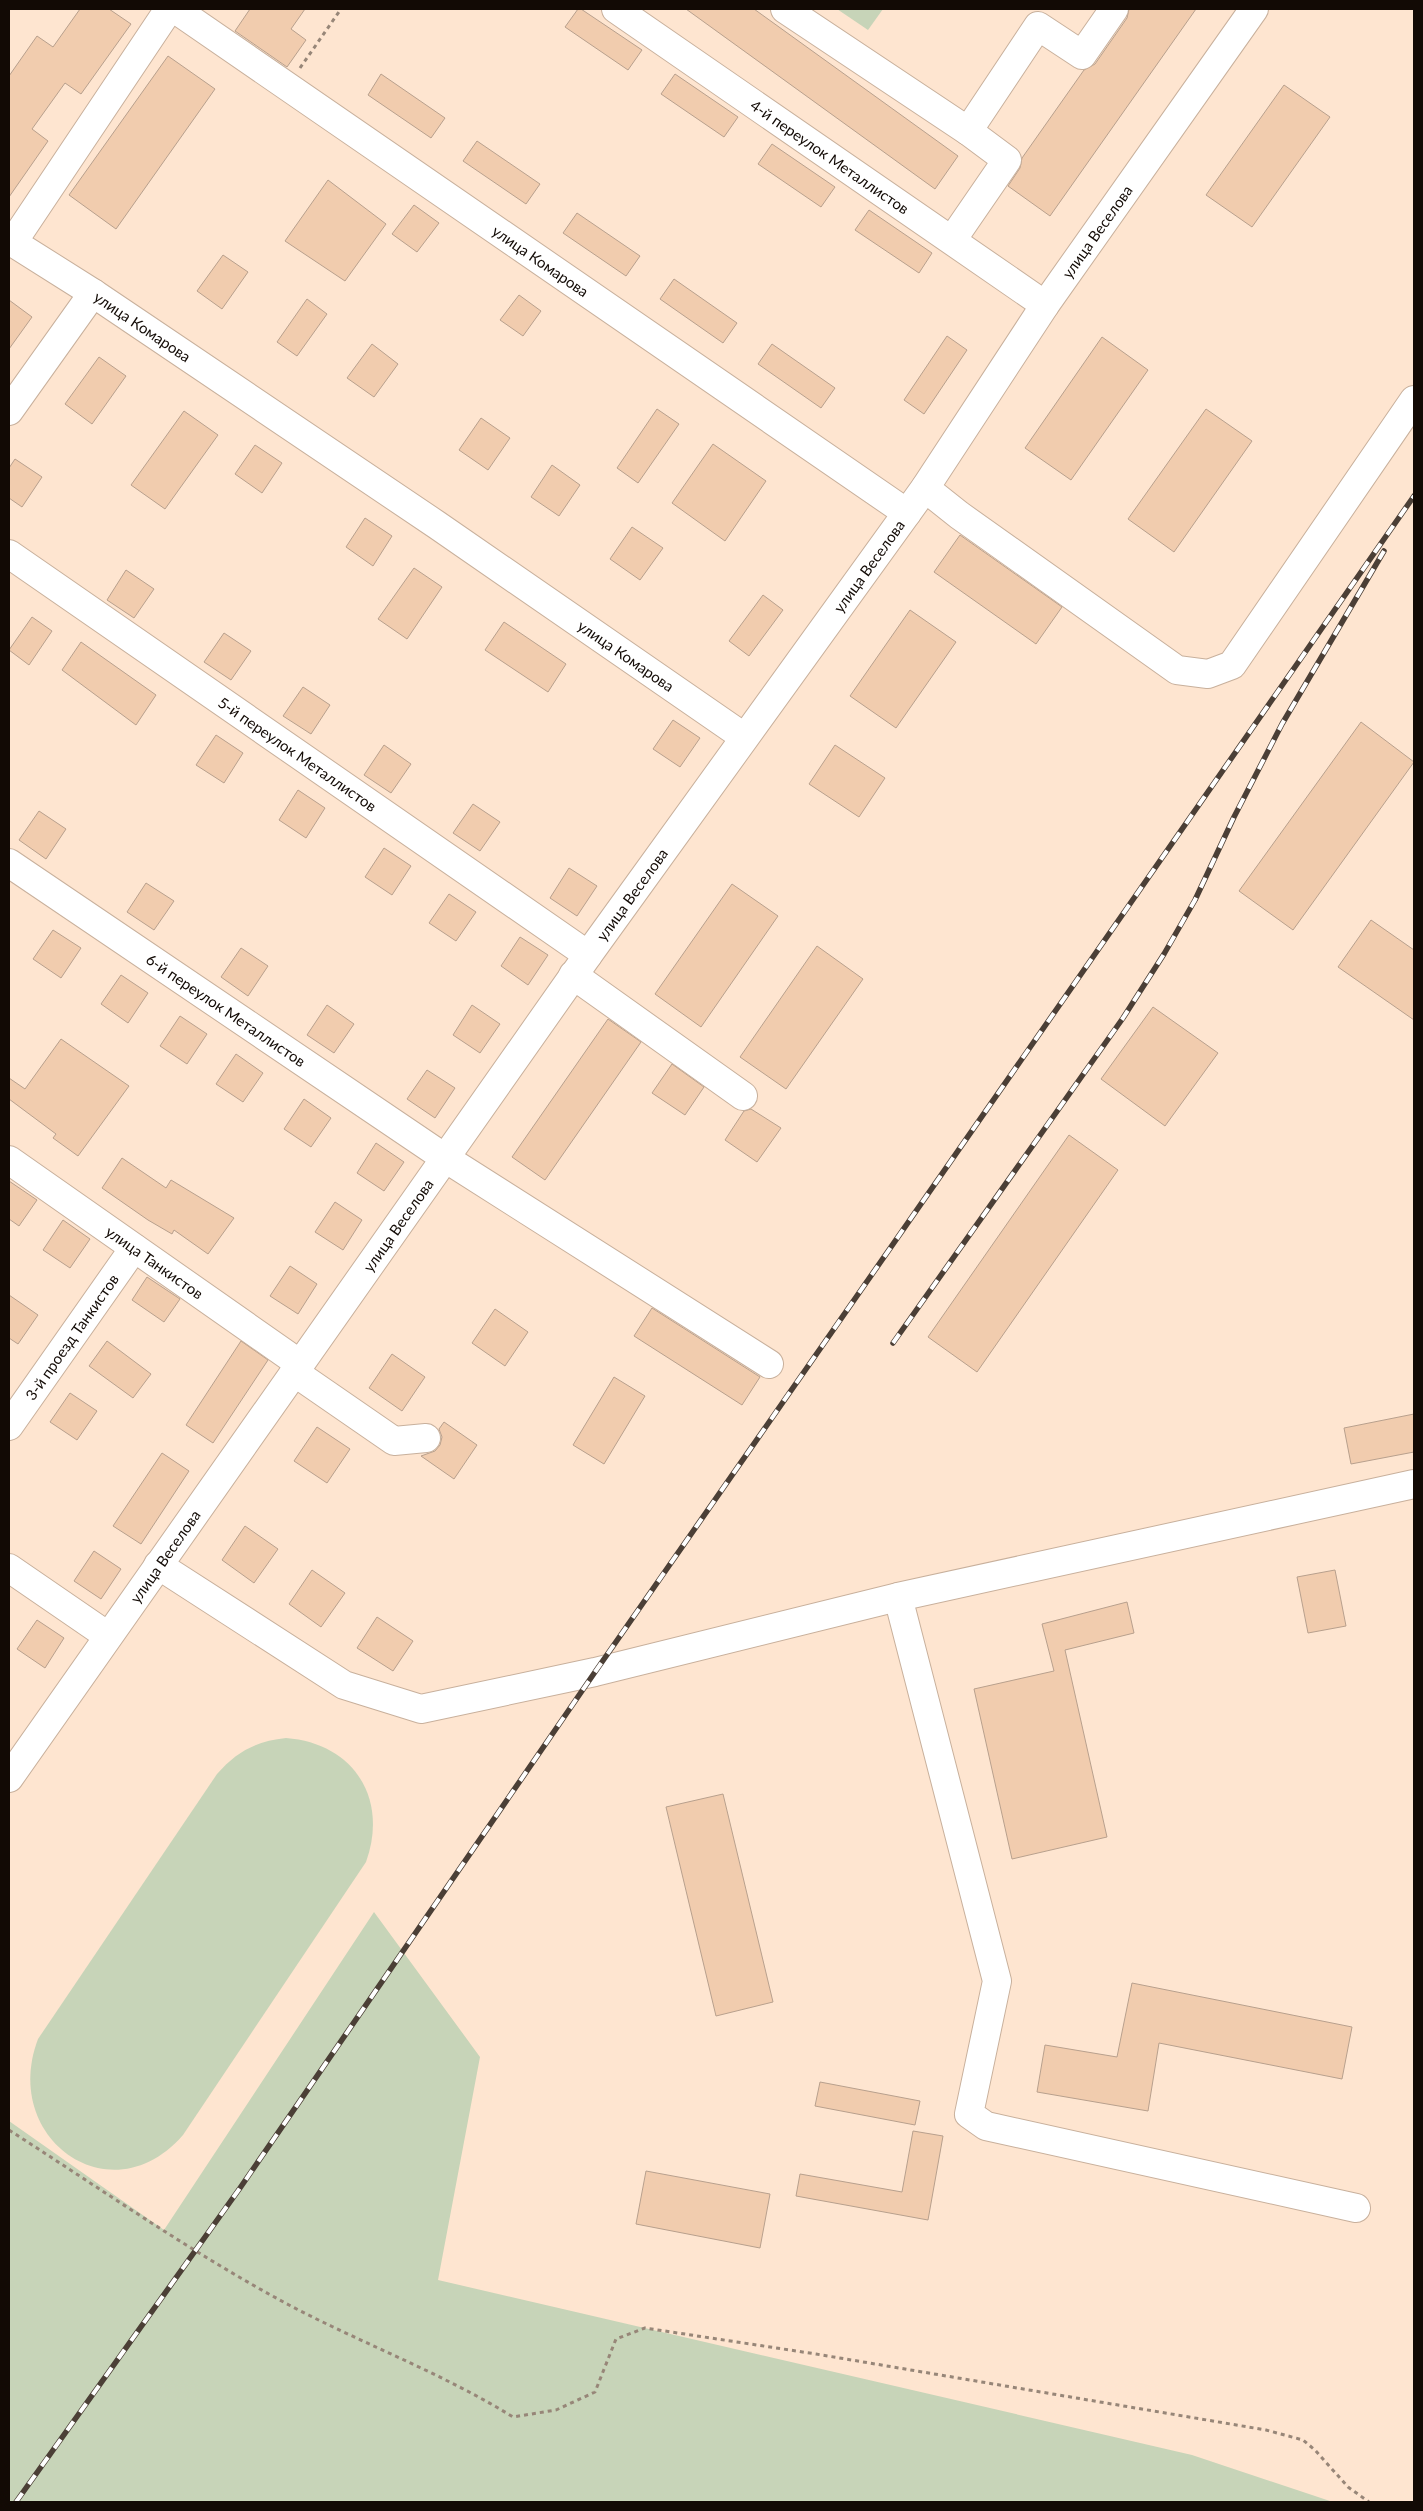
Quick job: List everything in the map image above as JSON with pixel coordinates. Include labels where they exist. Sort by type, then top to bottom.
[{"type":"street","points":[[11,241],[170,9]]},
{"type":"street","name":"улица Комарова","points":[[175,9],[907,513]]},
{"type":"street","name":"4-й переулок Металлистов","points":[[616,9],[1045,305]]},
{"type":"street","points":[[785,9],[968,131],[1007,160],[952,240]]},
{"type":"street","points":[[968,131],[1036,17],[1082,55],[1114,9]]},
{"type":"street","name":"улица Веселова","points":[[9,1778],[581,965],[925,488],[1045,305],[1254,9]]},
{"type":"street","name":"улица Комарова","points":[[11,241],[93,293],[445,531],[744,737]]},
{"type":"street","points":[[9,411],[93,293]]},
{"type":"street","points":[[925,488],[959,515],[1176,670],[1208,674],[1232,665],[1414,400]]},
{"type":"street","name":"5-й переулок Металлистов","points":[[9,554],[581,965],[743,1096]]},
{"type":"street","name":"6-й переулок Металлистов","points":[[9,863],[445,1158],[769,1364]]},
{"type":"street","name":"улица Танкистов","points":[[9,1160],[134,1248],[394,1440],[426,1438]]},
{"type":"street","name":"3-й проезд Танкистов","points":[[9,1426],[134,1248]]},
{"type":"street","points":[[158,1565],[344,1685],[422,1709],[595,1672],[898,1597],[1414,1484]]},
{"type":"street","points":[[9,1568],[108,1636]]},
{"type":"street","points":[[898,1597],[997,1981],[969,2114],[986,2126],[1356,2208]]},
{"type":"path","points":[[287,86],[341,9]]},
{"type":"path","points":[[9,2130],[221,2267],[315,2318],[478,2395],[513,2417],[556,2410],[595,2392],[616,2339],[644,2328],[816,2354],[1266,2430],[1302,2440],[1315,2450],[1348,2487],[1369,2502]]},
{"type":"green space","points":[[837,9],[883,9],[868,30]]},
{"type":"green space","points":[[286,1738],[310,1742],[330,1750],[347,1763],[360,1778],[368,1796],[373,1816],[372,1839],[366,1862],[183,2135],[155,2159],[125,2169],[95,2167],[69,2156],[48,2135],[34,2108],[30,2075],[38,2039],[217,1774],[224,1766],[247,1749],[265,1742]]},
{"type":"green space","points":[[374,1912],[480,2057],[438,2280],[1192,2455],[1333,2502],[9,2502],[9,2121],[164,2230]]},
{"type":"building","points":[[80,9],[109,9],[131,24],[81,94],[65,83],[32,129],[48,141],[9,197],[9,76],[37,36],[53,47]]},
{"type":"building","points":[[250,9],[305,9],[291,29],[306,40],[287,67],[235,31]]},
{"type":"building","points":[[578,9],[581,9],[642,50],[628,70],[565,27]]},
{"type":"building","points":[[686,9],[754,9],[958,156],[935,189]]},
{"type":"building","points":[[1129,9],[1196,9],[1050,216],[1008,186],[1020,168],[1022,158],[1084,70],[1095,64],[1127,18]]},
{"type":"building","points":[[168,56],[215,89],[116,229],[69,195]]},
{"type":"building","points":[[381,74],[445,118],[431,138],[368,95]]},
{"type":"building","points":[[675,74],[738,117],[724,137],[661,94]]},
{"type":"building","points":[[1284,85],[1330,117],[1252,227],[1206,195]]},
{"type":"building","points":[[477,141],[540,184],[526,204],[463,161]]},
{"type":"building","points":[[772,144],[835,187],[821,207],[758,164]]},
{"type":"building","points":[[328,180],[386,224],[345,281],[285,241]]},
{"type":"building","points":[[414,205],[439,223],[417,252],[392,234]]},
{"type":"building","points":[[869,210],[932,253],[919,273],[855,230]]},
{"type":"building","points":[[577,213],[640,256],[626,276],[563,233]]},
{"type":"building","points":[[223,255],[248,272],[222,309],[197,291]]},
{"type":"building","points":[[674,279],[737,323],[723,343],[660,299]]},
{"type":"building","points":[[519,295],[541,311],[523,336],[500,320]]},
{"type":"building","points":[[307,299],[327,314],[297,356],[277,342]]},
{"type":"building","points":[[9,300],[32,317],[9,349]]},
{"type":"building","points":[[947,336],[967,350],[924,414],[904,400]]},
{"type":"building","points":[[1102,337],[1148,370],[1071,480],[1025,448]]},
{"type":"building","points":[[372,344],[398,364],[374,397],[347,378]]},
{"type":"building","points":[[772,344],[835,388],[821,408],[758,364]]},
{"type":"building","points":[[99,357],[126,376],[92,424],[65,404]]},
{"type":"building","points":[[657,409],[679,424],[638,483],[617,468]]},
{"type":"building","points":[[1206,409],[1252,441],[1174,552],[1128,519]]},
{"type":"building","points":[[184,411],[218,435],[165,509],[131,485]]},
{"type":"building","points":[[481,418],[510,438],[488,470],[459,450]]},
{"type":"building","points":[[713,444],[766,481],[725,541],[672,503]]},
{"type":"building","points":[[255,445],[282,463],[262,493],[235,474]]},
{"type":"building","points":[[15,459],[42,477],[22,507],[9,498],[9,468]]},
{"type":"building","points":[[552,465],[580,485],[559,516],[531,497]]},
{"type":"building","points":[[365,518],[392,536],[373,566],[346,547]]},
{"type":"building","points":[[632,527],[663,548],[640,580],[610,559]]},
{"type":"building","points":[[960,535],[1062,607],[1036,644],[934,572]]},
{"type":"building","points":[[414,568],[442,587],[407,639],[378,619]]},
{"type":"building","points":[[126,570],[154,589],[134,618],[107,600]]},
{"type":"building","points":[[763,595],[783,610],[749,656],[729,641]]},
{"type":"building","points":[[910,610],[956,642],[896,728],[850,696]]},
{"type":"building","points":[[32,617],[52,631],[29,665],[9,650]]},
{"type":"building","points":[[504,622],[566,664],[548,692],[485,650]]},
{"type":"building","points":[[224,633],[251,651],[231,680],[204,662]]},
{"type":"building","points":[[81,642],[156,695],[136,725],[62,670]]},
{"type":"building","points":[[303,687],[330,705],[311,734],[283,716]]},
{"type":"building","points":[[673,720],[700,738],[680,767],[653,749]]},
{"type":"building","points":[[1361,722],[1414,762],[1293,930],[1239,891]]},
{"type":"building","points":[[216,735],[243,753],[224,783],[196,765]]},
{"type":"building","points":[[384,745],[411,764],[391,793],[364,775]]},
{"type":"building","points":[[835,745],[885,778],[859,817],[809,784]]},
{"type":"building","points":[[298,790],[325,808],[306,838],[279,820]]},
{"type":"building","points":[[473,804],[500,822],[480,851],[453,833]]},
{"type":"building","points":[[39,811],[66,829],[46,859],[19,840]]},
{"type":"building","points":[[384,848],[411,866],[392,895],[365,877]]},
{"type":"building","points":[[569,868],[597,886],[577,916],[550,898]]},
{"type":"building","points":[[146,883],[174,901],[154,930],[127,912]]},
{"type":"building","points":[[732,884],[778,916],[701,1027],[655,994]]},
{"type":"building","points":[[449,894],[476,912],[456,941],[429,923]]},
{"type":"building","points":[[1371,920],[1414,950],[1414,1020],[1338,967]]},
{"type":"building","points":[[53,930],[81,948],[61,978],[33,959]]},
{"type":"building","points":[[520,937],[548,955],[528,985],[501,966]]},
{"type":"building","points":[[817,946],[863,979],[786,1089],[740,1057]]},
{"type":"building","points":[[241,948],[268,966],[248,996],[221,977]]},
{"type":"building","points":[[121,975],[148,993],[128,1023],[101,1004]]},
{"type":"building","points":[[327,1005],[354,1024],[334,1053],[307,1035]]},
{"type":"building","points":[[472,1005],[500,1024],[480,1053],[453,1035]]},
{"type":"building","points":[[1153,1007],[1218,1053],[1165,1126],[1101,1079]]},
{"type":"building","points":[[180,1016],[207,1034],[187,1064],[160,1046]]},
{"type":"building","points":[[608,1019],[641,1042],[545,1180],[512,1157]]},
{"type":"building","points":[[61,1039],[129,1086],[78,1156],[53,1138],[56,1134],[9,1099],[9,1078],[25,1089]]},
{"type":"building","points":[[236,1054],[263,1073],[243,1102],[216,1084]]},
{"type":"building","points":[[672,1064],[704,1087],[685,1115],[652,1093]]},
{"type":"building","points":[[427,1070],[455,1088],[435,1118],[407,1099]]},
{"type":"building","points":[[304,1099],[331,1118],[311,1147],[284,1129]]},
{"type":"building","points":[[751,1109],[781,1128],[757,1162],[725,1140],[744,1111]]},
{"type":"building","points":[[1069,1135],[1118,1170],[977,1372],[928,1337]]},
{"type":"building","points":[[376,1143],[404,1162],[384,1191],[357,1173]]},
{"type":"building","points":[[122,1158],[166,1188],[171,1180],[234,1218],[208,1254],[174,1230],[172,1234],[148,1220],[102,1188]]},
{"type":"building","points":[[9,1181],[37,1200],[19,1226],[9,1219]]},
{"type":"building","points":[[335,1202],[362,1220],[343,1250],[315,1232]]},
{"type":"building","points":[[63,1220],[90,1239],[70,1268],[43,1250]]},
{"type":"building","points":[[290,1266],[317,1284],[298,1314],[270,1296]]},
{"type":"building","points":[[147,1277],[180,1299],[164,1322],[132,1300]]},
{"type":"building","points":[[9,1295],[38,1315],[18,1344],[9,1338]]},
{"type":"building","points":[[652,1308],[760,1377],[742,1405],[634,1336]]},
{"type":"building","points":[[495,1309],[528,1332],[505,1366],[472,1343]]},
{"type":"building","points":[[107,1341],[151,1374],[133,1398],[89,1366]]},
{"type":"building","points":[[241,1341],[268,1360],[213,1443],[186,1425]]},
{"type":"building","points":[[392,1354],[425,1377],[402,1411],[369,1388]]},
{"type":"building","points":[[614,1377],[645,1396],[604,1464],[573,1445]]},
{"type":"building","points":[[70,1393],[97,1411],[77,1440],[50,1422]]},
{"type":"building","points":[[1414,1414],[1414,1452],[1351,1464],[1344,1428]]},
{"type":"building","points":[[444,1422],[477,1445],[454,1479],[421,1456],[435,1451],[440,1445],[442,1437],[439,1429]]},
{"type":"building","points":[[317,1427],[350,1449],[327,1483],[294,1461]]},
{"type":"building","points":[[162,1453],[189,1471],[141,1544],[113,1526]]},
{"type":"building","points":[[245,1526],[278,1549],[254,1583],[222,1560]]},
{"type":"building","points":[[94,1551],[121,1569],[101,1599],[74,1581]]},
{"type":"building","points":[[312,1570],[345,1593],[321,1627],[289,1604]]},
{"type":"building","points":[[1335,1570],[1346,1626],[1308,1633],[1297,1577]]},
{"type":"building","points":[[1127,1602],[1134,1633],[1065,1650],[1107,1837],[1012,1859],[974,1689],[1054,1671],[1042,1624]]},
{"type":"building","points":[[377,1617],[413,1641],[393,1671],[357,1648]]},
{"type":"building","points":[[37,1620],[64,1638],[45,1668],[17,1649]]},
{"type":"building","points":[[723,1794],[773,2002],[716,2016],[666,1807]]},
{"type":"building","points":[[1132,1983],[1352,2027],[1342,2079],[1159,2043],[1148,2111],[1037,2092],[1045,2045],[1117,2057]]},
{"type":"building","points":[[820,2082],[920,2101],[915,2125],[815,2106]]},
{"type":"building","points":[[913,2131],[943,2136],[928,2220],[796,2196],[800,2174],[902,2192]]},
{"type":"building","points":[[646,2171],[770,2194],[760,2248],[636,2224]]},
{"type":"railway","points":[[16,2502],[240,2188],[595,1672],[1414,496]]},
{"type":"railway","points":[[893,1343],[1123,1018],[1164,954],[1195,900],[1234,817],[1282,724],[1384,551]]}]
